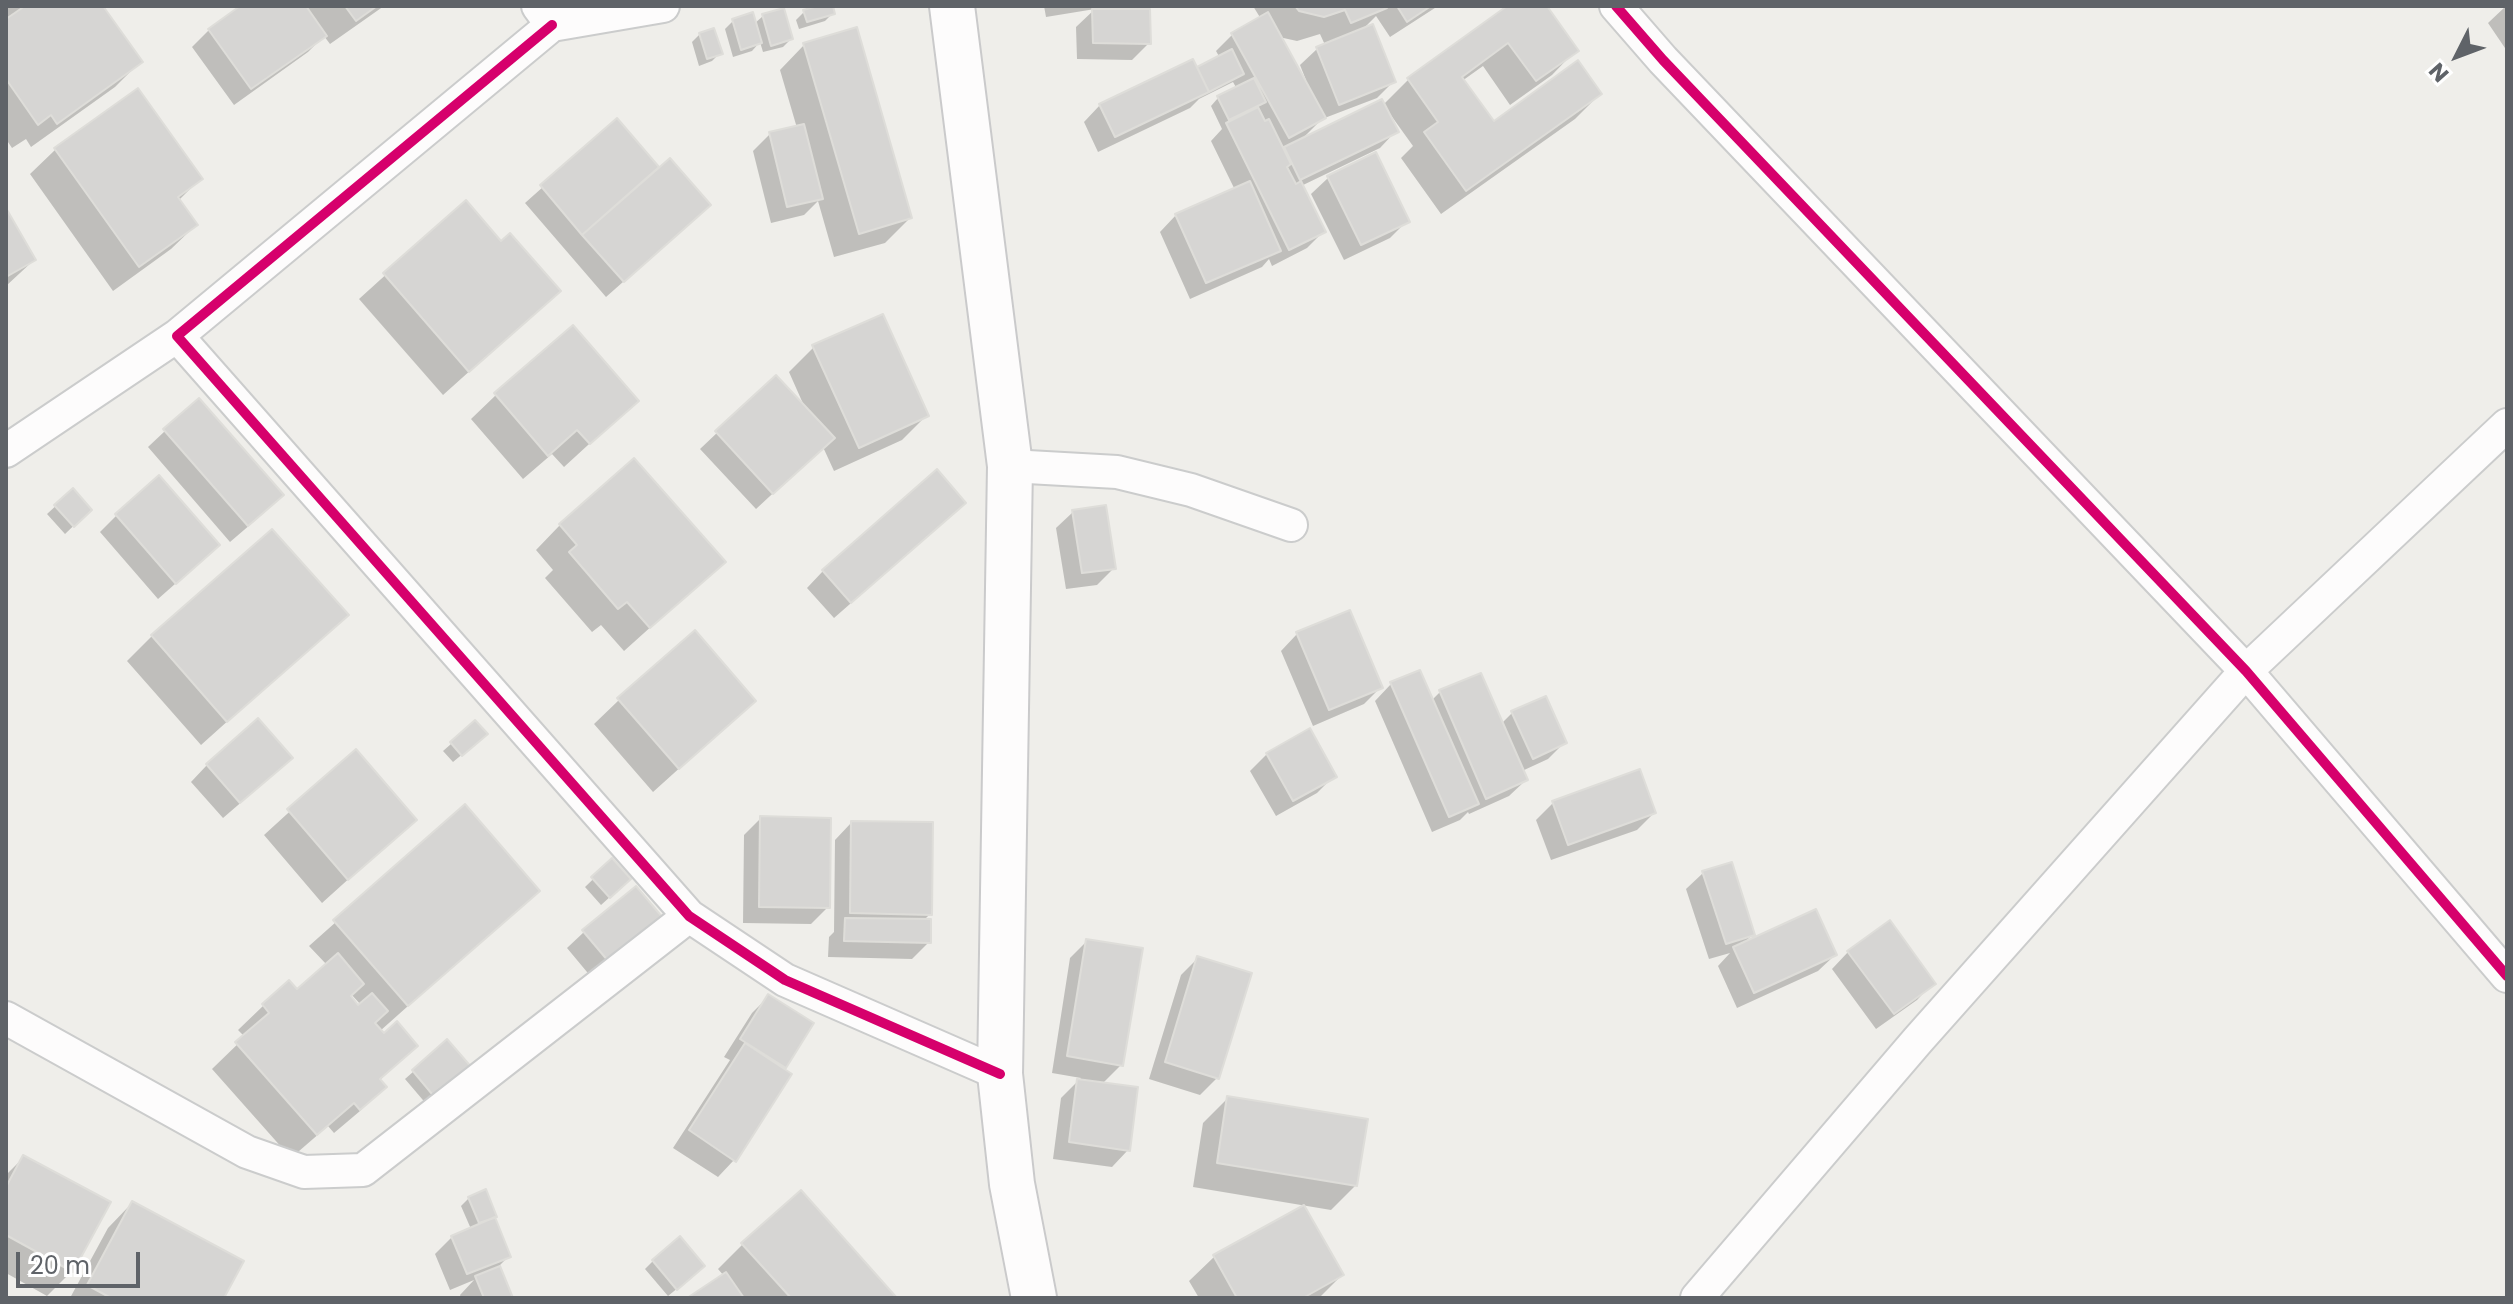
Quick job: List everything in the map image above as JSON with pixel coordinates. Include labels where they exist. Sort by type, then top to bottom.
[{"type":"street","points":[[6,451],[177,336],[545,16],[663,6]]},
{"type":"street","points":[[952,6],[1010,466],[1000,1074],[1012,1184],[1034,1298]]},
{"type":"street","points":[[1616,6],[1685,83],[2246,671],[2507,976]]},
{"type":"street","points":[[177,336],[689,916],[785,980],[1000,1074]]},
{"type":"street","points":[[1697,1298],[1918,1040],[2246,671],[2507,425]]},
{"type":"street","points":[[1010,466],[1117,472],[1191,490],[1291,525]]},
{"type":"street","points":[[6,1018],[247,1152],[304,1172],[363,1170],[689,916]]},
{"type":"building","points":[[20,6],[103,6],[143,62],[57,124],[51,115],[38,125],[6,79],[6,19],[22,8]]},
{"type":"building","points":[[240,6],[306,6],[327,36],[251,89],[208,29]]},
{"type":"building","points":[[345,6],[377,6],[356,21]]},
{"type":"building","points":[[833,6],[835,14],[807,22],[803,10]]},
{"type":"building","points":[[1295,6],[1387,8],[1351,23],[1345,10],[1324,17],[1299,11]]},
{"type":"building","points":[[1397,6],[1431,6],[1407,22]]},
{"type":"building","points":[[1507,6],[1547,6],[1579,51],[1536,81],[1508,43],[1462,77],[1494,121],[1578,60],[1602,94],[1466,191],[1424,132],[1438,122],[1407,78]]},
{"type":"building","points":[[784,8],[793,39],[771,46],[762,14]]},
{"type":"building","points":[[1092,9],[1150,9],[1151,44],[1093,43]]},
{"type":"building","points":[[753,12],[762,43],[741,50],[732,19]]},
{"type":"building","points":[[1268,12],[1326,118],[1289,138],[1231,33]]},
{"type":"building","points":[[1373,24],[1396,82],[1339,105],[1316,47]]},
{"type":"building","points":[[857,27],[912,218],[859,234],[803,43]]},
{"type":"building","points":[[714,28],[723,54],[707,59],[699,33]]},
{"type":"building","points":[[1232,49],[1244,74],[1209,92],[1197,67]]},
{"type":"building","points":[[1193,59],[1209,92],[1115,137],[1099,104]]},
{"type":"building","points":[[1254,78],[1266,102],[1229,120],[1217,96]]},
{"type":"building","points":[[138,88],[203,179],[178,197],[198,225],[139,267],[54,148]]},
{"type":"building","points":[[1382,99],[1399,132],[1300,180],[1284,147]]},
{"type":"building","points":[[1258,107],[1265,121],[1269,119],[1291,164],[1287,167],[1296,184],[1301,181],[1326,232],[1289,250],[1226,123]]},
{"type":"building","points":[[617,118],[659,167],[582,235],[540,185]]},
{"type":"building","points":[[804,124],[823,199],[787,207],[769,132]]},
{"type":"building","points":[[1376,152],[1410,222],[1361,245],[1327,176]]},
{"type":"building","points":[[670,158],[711,205],[624,282],[582,235]]},
{"type":"building","points":[[1250,181],[1281,251],[1206,283],[1175,214]]},
{"type":"building","points":[[466,200],[501,241],[510,233],[561,291],[469,372],[383,273]]},
{"type":"building","points":[[6,208],[36,260],[6,277]]},
{"type":"building","points":[[883,314],[929,416],[859,448],[812,345]]},
{"type":"building","points":[[573,325],[639,401],[590,444],[577,430],[548,456],[494,393]]},
{"type":"building","points":[[776,375],[835,438],[773,494],[715,431]]},
{"type":"building","points":[[199,398],[284,495],[248,526],[163,429]]},
{"type":"building","points":[[634,458],[726,562],[650,628],[627,602],[618,609],[569,552],[577,545],[559,524]]},
{"type":"building","points":[[937,469],[966,503],[851,603],[822,570]]},
{"type":"building","points":[[159,475],[220,545],[176,584],[115,514]]},
{"type":"building","points":[[73,488],[92,510],[74,527],[54,505]]},
{"type":"building","points":[[1106,505],[1116,569],[1082,573],[1072,510]]},
{"type":"building","points":[[272,529],[349,615],[227,722],[151,635]]},
{"type":"building","points":[[1350,610],[1383,688],[1329,710],[1296,632]]},
{"type":"building","points":[[695,630],[756,701],[679,769],[617,698]]},
{"type":"building","points":[[1420,670],[1479,804],[1449,817],[1390,682]]},
{"type":"building","points":[[1481,673],[1528,780],[1486,799],[1439,690]]},
{"type":"building","points":[[1546,696],[1567,743],[1533,759],[1511,711]]},
{"type":"building","points":[[258,718],[293,758],[240,803],[206,764]]},
{"type":"building","points":[[475,720],[488,734],[462,756],[450,742]]},
{"type":"building","points":[[1310,728],[1337,777],[1293,801],[1266,753]]},
{"type":"building","points":[[356,749],[417,820],[348,880],[287,809]]},
{"type":"building","points":[[1640,769],[1656,813],[1568,845],[1552,801]]},
{"type":"building","points":[[465,804],[540,891],[408,1006],[333,920]]},
{"type":"building","points":[[760,816],[831,818],[830,908],[759,907]]},
{"type":"building","points":[[851,821],[933,822],[932,915],[850,913]]},
{"type":"building","points":[[612,858],[631,879],[610,898],[591,877]]},
{"type":"building","points":[[1732,862],[1755,935],[1726,944],[1702,871]]},
{"type":"building","points":[[636,886],[663,918],[609,962],[582,930]]},
{"type":"building","points":[[1816,909],[1837,955],[1754,993],[1733,947]]},
{"type":"building","points":[[845,918],[931,919],[931,943],[844,941]]},
{"type":"building","points":[[1890,920],[1936,984],[1894,1014],[1847,951]]},
{"type":"building","points":[[1086,939],[1143,948],[1123,1066],[1067,1056]]},
{"type":"building","points":[[338,953],[364,984],[351,996],[358,1005],[372,993],[388,1011],[375,1023],[384,1033],[397,1021],[418,1046],[380,1079],[387,1087],[360,1110],[354,1103],[317,1135],[235,1042],[269,1013],[262,1004],[289,980],[297,989]]},
{"type":"building","points":[[1197,956],[1252,973],[1219,1079],[1165,1062]]},
{"type":"building","points":[[768,994],[814,1023],[786,1068],[740,1039]]},
{"type":"building","points":[[447,1039],[473,1069],[437,1100],[412,1070]]},
{"type":"building","points":[[745,1043],[792,1074],[736,1162],[689,1130]]},
{"type":"building","points":[[1077,1079],[1138,1087],[1130,1151],[1069,1142]]},
{"type":"building","points":[[1227,1096],[1368,1119],[1357,1186],[1217,1163]]},
{"type":"building","points":[[23,1155],[111,1202],[73,1272],[6,1235],[6,1187]]},
{"type":"building","points":[[486,1189],[497,1217],[479,1223],[468,1197]]},
{"type":"building","points":[[801,1190],[897,1298],[791,1298],[741,1243]]},
{"type":"building","points":[[132,1201],[244,1261],[224,1298],[111,1298],[87,1285]]},
{"type":"building","points":[[1304,1205],[1344,1275],[1303,1298],[1237,1298],[1213,1255]]},
{"type":"building","points":[[495,1217],[511,1257],[467,1274],[451,1236]]},
{"type":"building","points":[[680,1236],[705,1266],[677,1290],[652,1260]]},
{"type":"building","points":[[500,1266],[513,1298],[484,1298],[475,1276]]},
{"type":"building","points":[[726,1272],[744,1298],[687,1298]]},
{"type":"cycle path","points":[[1616,6],[1663,60],[2246,671],[2507,976]]},
{"type":"cycle path","points":[[552,25],[177,336],[689,916],[785,980],[1000,1074]]}]
